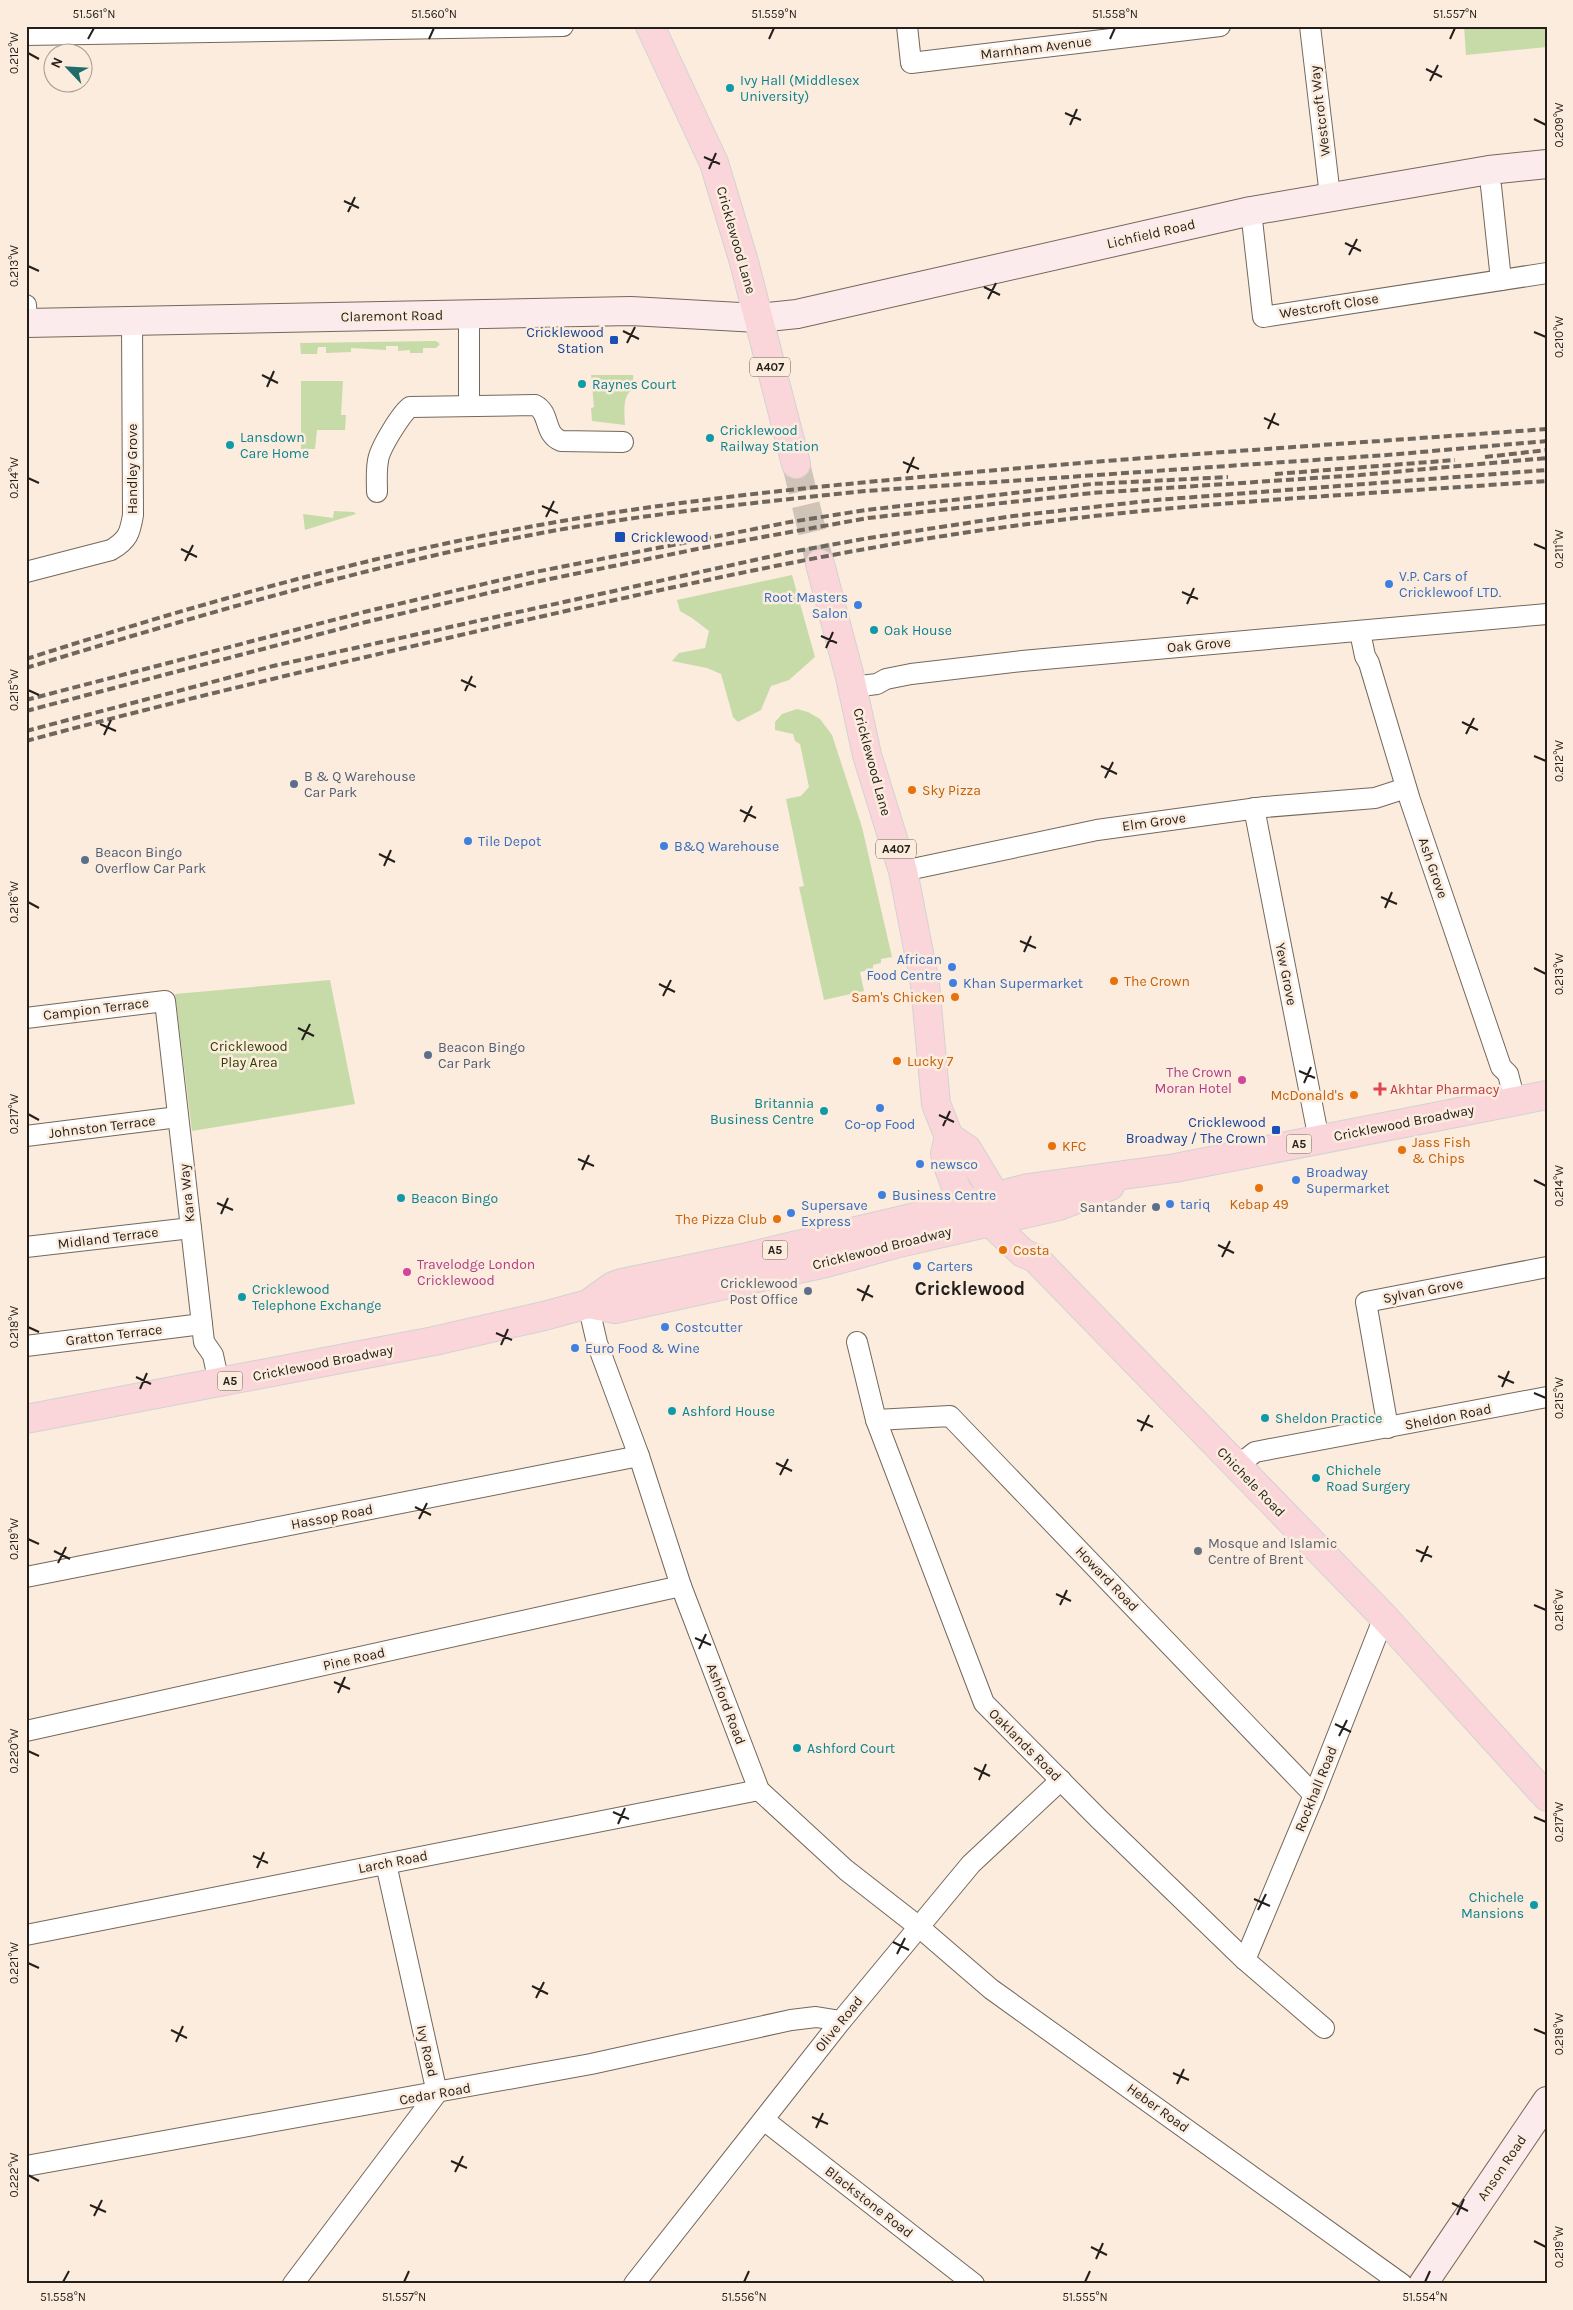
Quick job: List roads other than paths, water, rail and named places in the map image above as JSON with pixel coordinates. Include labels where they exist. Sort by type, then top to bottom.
[{"type":"main road","name":"Cricklewood Lane","points":[[650,26],[714,163],[744,262],[796,464]]},
{"type":"main road","name":"Cricklewood Lane","points":[[820,564],[852,687],[867,755],[903,871],[925,984],[936,1104],[949,1137],[966,1149],[993,1209]]},
{"type":"main road","name":"Cricklewood Broadway","points":[[588,1304],[615,1309],[627,1307],[826,1263],[895,1244],[993,1209],[1028,1188],[1142,1173],[1547,1095]]},
{"type":"main road","name":"Cricklewood Lane","points":[[949,1137],[945,1154],[957,1190],[966,1204]]},
{"type":"main road","name":"Cricklewood Broadway","points":[[993,1209],[1018,1215],[1059,1206],[1142,1173]]},
{"type":"main road","name":"Cricklewood Broadway","points":[[26,1419],[434,1341],[544,1316],[588,1304],[612,1286],[622,1283],[744,1258],[966,1204]]},
{"type":"main road","name":"A407","points":[[966,1204],[993,1209]]},
{"type":"main road","name":"Chichele Road","points":[[993,1209],[1023,1253],[1035,1258],[1384,1618],[1547,1797]]},
{"type":"main road","points":[[1018,1215],[1035,1242],[1035,1258]]},
{"type":"street","points":[[26,35],[563,26]]},
{"type":"street","name":"Marnham Avenue","points":[[907,26],[911,64],[1078,35],[1220,26]]},
{"type":"street","name":"Westcroft Way","points":[[1310,26],[1330,196]]},
{"type":"street","name":"Lichfield Road","points":[[758,318],[797,314],[1251,211],[1489,170],[1547,164]]},
{"type":"street","points":[[1491,186],[1501,280]]},
{"type":"street","name":"Westcroft Close","points":[[1251,211],[1264,317],[1547,273]]},
{"type":"street","points":[[26,305],[26,323]]},
{"type":"street","name":"Claremont Road","points":[[26,323],[631,311],[758,318]]},
{"type":"street","points":[[469,314],[469,406]]},
{"type":"street","name":"Handley Grove","points":[[26,572],[111,550],[124,543],[131,530],[133,514],[132,321]]},
{"type":"street","points":[[377,492],[380,451],[402,413],[410,407],[535,405],[544,413],[549,433],[561,441],[623,442]]},
{"type":"street","name":"Oak Grove","points":[[852,687],[877,684],[886,679],[1022,661],[1547,614]]},
{"type":"street","name":"Ash Grove","points":[[1360,632],[1365,656],[1370,663],[1406,788],[1502,1066],[1508,1074],[1516,1102]]},
{"type":"street","name":"Elm Grove","points":[[903,871],[1097,830],[1254,808],[1375,798],[1406,788]]},
{"type":"street","name":"Yew Grove","points":[[1254,808],[1319,1140]]},
{"type":"street","name":"Campion Terrace","points":[[26,1018],[165,1001]]},
{"type":"street","name":"Kara Way","points":[[165,1001],[204,1342],[213,1356],[219,1383]]},
{"type":"street","name":"Johnston Terrace","points":[[26,1136],[178,1117]]},
{"type":"street","name":"Midland Terrace","points":[[26,1247],[191,1228]]},
{"type":"street","name":"Sylvan Grove","points":[[1388,1428],[1366,1302],[1547,1267]]},
{"type":"street","name":"Ashford Road","points":[[588,1304],[597,1343],[639,1456],[681,1586],[759,1790],[846,1870],[919,1928]]},
{"type":"street","name":"Gratton Terrace","points":[[26,1346],[202,1324]]},
{"type":"street","name":"Oaklands Road","points":[[857,1342],[876,1420],[984,1704],[1245,1960],[1324,2028]]},
{"type":"street","name":"Sheldon Road","points":[[1236,1467],[1255,1452],[1547,1398]]},
{"type":"street","name":"Howard Road","points":[[876,1420],[950,1416],[1314,1795]]},
{"type":"street","name":"Hassop Road","points":[[26,1577],[639,1456]]},
{"type":"street","name":"Pine Road","points":[[26,1731],[681,1586]]},
{"type":"street","name":"Rockhall Road","points":[[1245,1960],[1314,1795],[1384,1618]]},
{"type":"street","name":"Olive Road","points":[[634,2284],[841,2021],[971,1864],[1061,1780]]},
{"type":"street","name":"Larch Road","points":[[26,1935],[759,1790]]},
{"type":"street","name":"Ivy Road","points":[[292,2284],[437,2093],[386,1864]]},
{"type":"street","name":"Heber Road","points":[[919,1928],[991,1989],[1402,2284]]},
{"type":"street","name":"Cedar Road","points":[[26,2166],[591,2064],[791,2020],[816,2017],[841,2021]]},
{"type":"street","name":"Anson Road","points":[[1423,2284],[1547,2101]]},
{"type":"street","name":"Blackstone Road","points":[[764,2120],[974,2284]]},
{"type":"tunnel","points":[[796,464],[820,564]]},
{"type":"railway","points":[[26,659],[221,600],[352,565],[484,535],[656,506],[762,493],[975,472],[1547,429]]},
{"type":"railway","points":[[26,668],[222,610],[419,559],[552,531],[669,513],[865,491],[1387,455],[1547,441]]},
{"type":"railway","points":[[1485,457],[1547,450]]},
{"type":"railway","points":[[26,711],[366,622],[535,582],[702,548],[868,518],[1092,493],[1360,475],[1547,458]]},
{"type":"railway","points":[[1275,474],[1455,460]]},
{"type":"railway","points":[[26,731],[273,666],[791,552],[869,538],[1013,516],[1156,500],[1547,470]]},
{"type":"railway","points":[[26,700],[364,612],[535,572],[790,522],[866,510],[1092,484],[1228,477]]},
{"type":"railway","points":[[26,741],[210,694],[517,622],[702,581],[888,545],[1013,526],[1146,511],[1279,499],[1547,481]]},
{"type":"place","name":"Ivy Hall (Middlesex University)","points":[[730,88]]},
{"type":"place","name":"Cricklewood Station","points":[[614,340]]},
{"type":"place","name":"Raynes Court","points":[[582,384]]},
{"type":"place","name":"Cricklewood Railway Station","points":[[710,438]]},
{"type":"place","name":"Lansdown Care Home","points":[[230,445]]},
{"type":"place","name":"Cricklewood","points":[[620,537]]},
{"type":"place","name":"V.P. Cars of Cricklewoof LTD.","points":[[1389,584]]},
{"type":"place","name":"Root Masters Salon","points":[[858,605]]},
{"type":"place","name":"Oak House","points":[[874,630]]},
{"type":"place","name":"B & Q Warehouse Car Park","points":[[294,784]]},
{"type":"place","name":"Sky Pizza","points":[[912,790]]},
{"type":"place","name":"Tile Depot","points":[[468,841]]},
{"type":"place","name":"B&Q Warehouse","points":[[664,846]]},
{"type":"place","name":"Beacon Bingo Overflow Car Park","points":[[85,860]]},
{"type":"place","name":"African Food Centre","points":[[952,967]]},
{"type":"place","name":"The Crown","points":[[1114,981]]},
{"type":"place","name":"Khan Supermarket","points":[[953,983]]},
{"type":"place","name":"Sam's Chicken","points":[[955,997]]},
{"type":"place","name":"Beacon Bingo Car Park","points":[[428,1055]]},
{"type":"place","name":"Lucky 7","points":[[897,1061]]},
{"type":"place","name":"The Crown Moran Hotel","points":[[1242,1080]]},
{"type":"place","name":"Akhtar Pharmacy","points":[[1380,1089]]},
{"type":"place","name":"McDonald's","points":[[1354,1095]]},
{"type":"place","name":"Co-op Food","points":[[880,1108]]},
{"type":"place","name":"Britannia Business Centre","points":[[824,1111]]},
{"type":"place","name":"Cricklewood Broadway / The Crown","points":[[1276,1130]]},
{"type":"place","name":"KFC","points":[[1052,1146]]},
{"type":"place","name":"Jass Fish & Chips","points":[[1402,1150]]},
{"type":"place","name":"newsco","points":[[920,1164]]},
{"type":"place","name":"Broadway Supermarket","points":[[1296,1180]]},
{"type":"place","name":"Kebap 49","points":[[1259,1188]]},
{"type":"place","name":"Business Centre","points":[[882,1195]]},
{"type":"place","name":"Beacon Bingo","points":[[401,1198]]},
{"type":"place","name":"tariq","points":[[1170,1204]]},
{"type":"place","name":"Santander","points":[[1156,1207]]},
{"type":"place","name":"Supersave Express","points":[[791,1213]]},
{"type":"place","name":"The Pizza Club","points":[[777,1219]]},
{"type":"place","name":"Costa","points":[[1003,1250]]},
{"type":"place","name":"Carters","points":[[917,1266]]},
{"type":"place","name":"Travelodge London Cricklewood","points":[[407,1272]]},
{"type":"place","name":"Cricklewood Post Office","points":[[808,1291]]},
{"type":"place","name":"Cricklewood Telephone Exchange","points":[[242,1297]]},
{"type":"place","name":"Costcutter","points":[[665,1327]]},
{"type":"place","name":"Euro Food & Wine","points":[[575,1348]]},
{"type":"place","name":"Ashford House","points":[[672,1411]]},
{"type":"place","name":"Sheldon Practice","points":[[1265,1418]]},
{"type":"place","name":"Chichele Road Surgery","points":[[1316,1478]]},
{"type":"place","name":"Mosque and Islamic Centre of Brent","points":[[1198,1551]]},
{"type":"place","name":"Ashford Court","points":[[797,1748]]},
{"type":"place","name":"Chichele Mansions","points":[[1534,1905]]},
{"type":"district","name":"Cricklewood","points":[[970,1289]]},
{"type":"park label","name":"Cricklewood Play Area","points":[[249,1054]]}]
